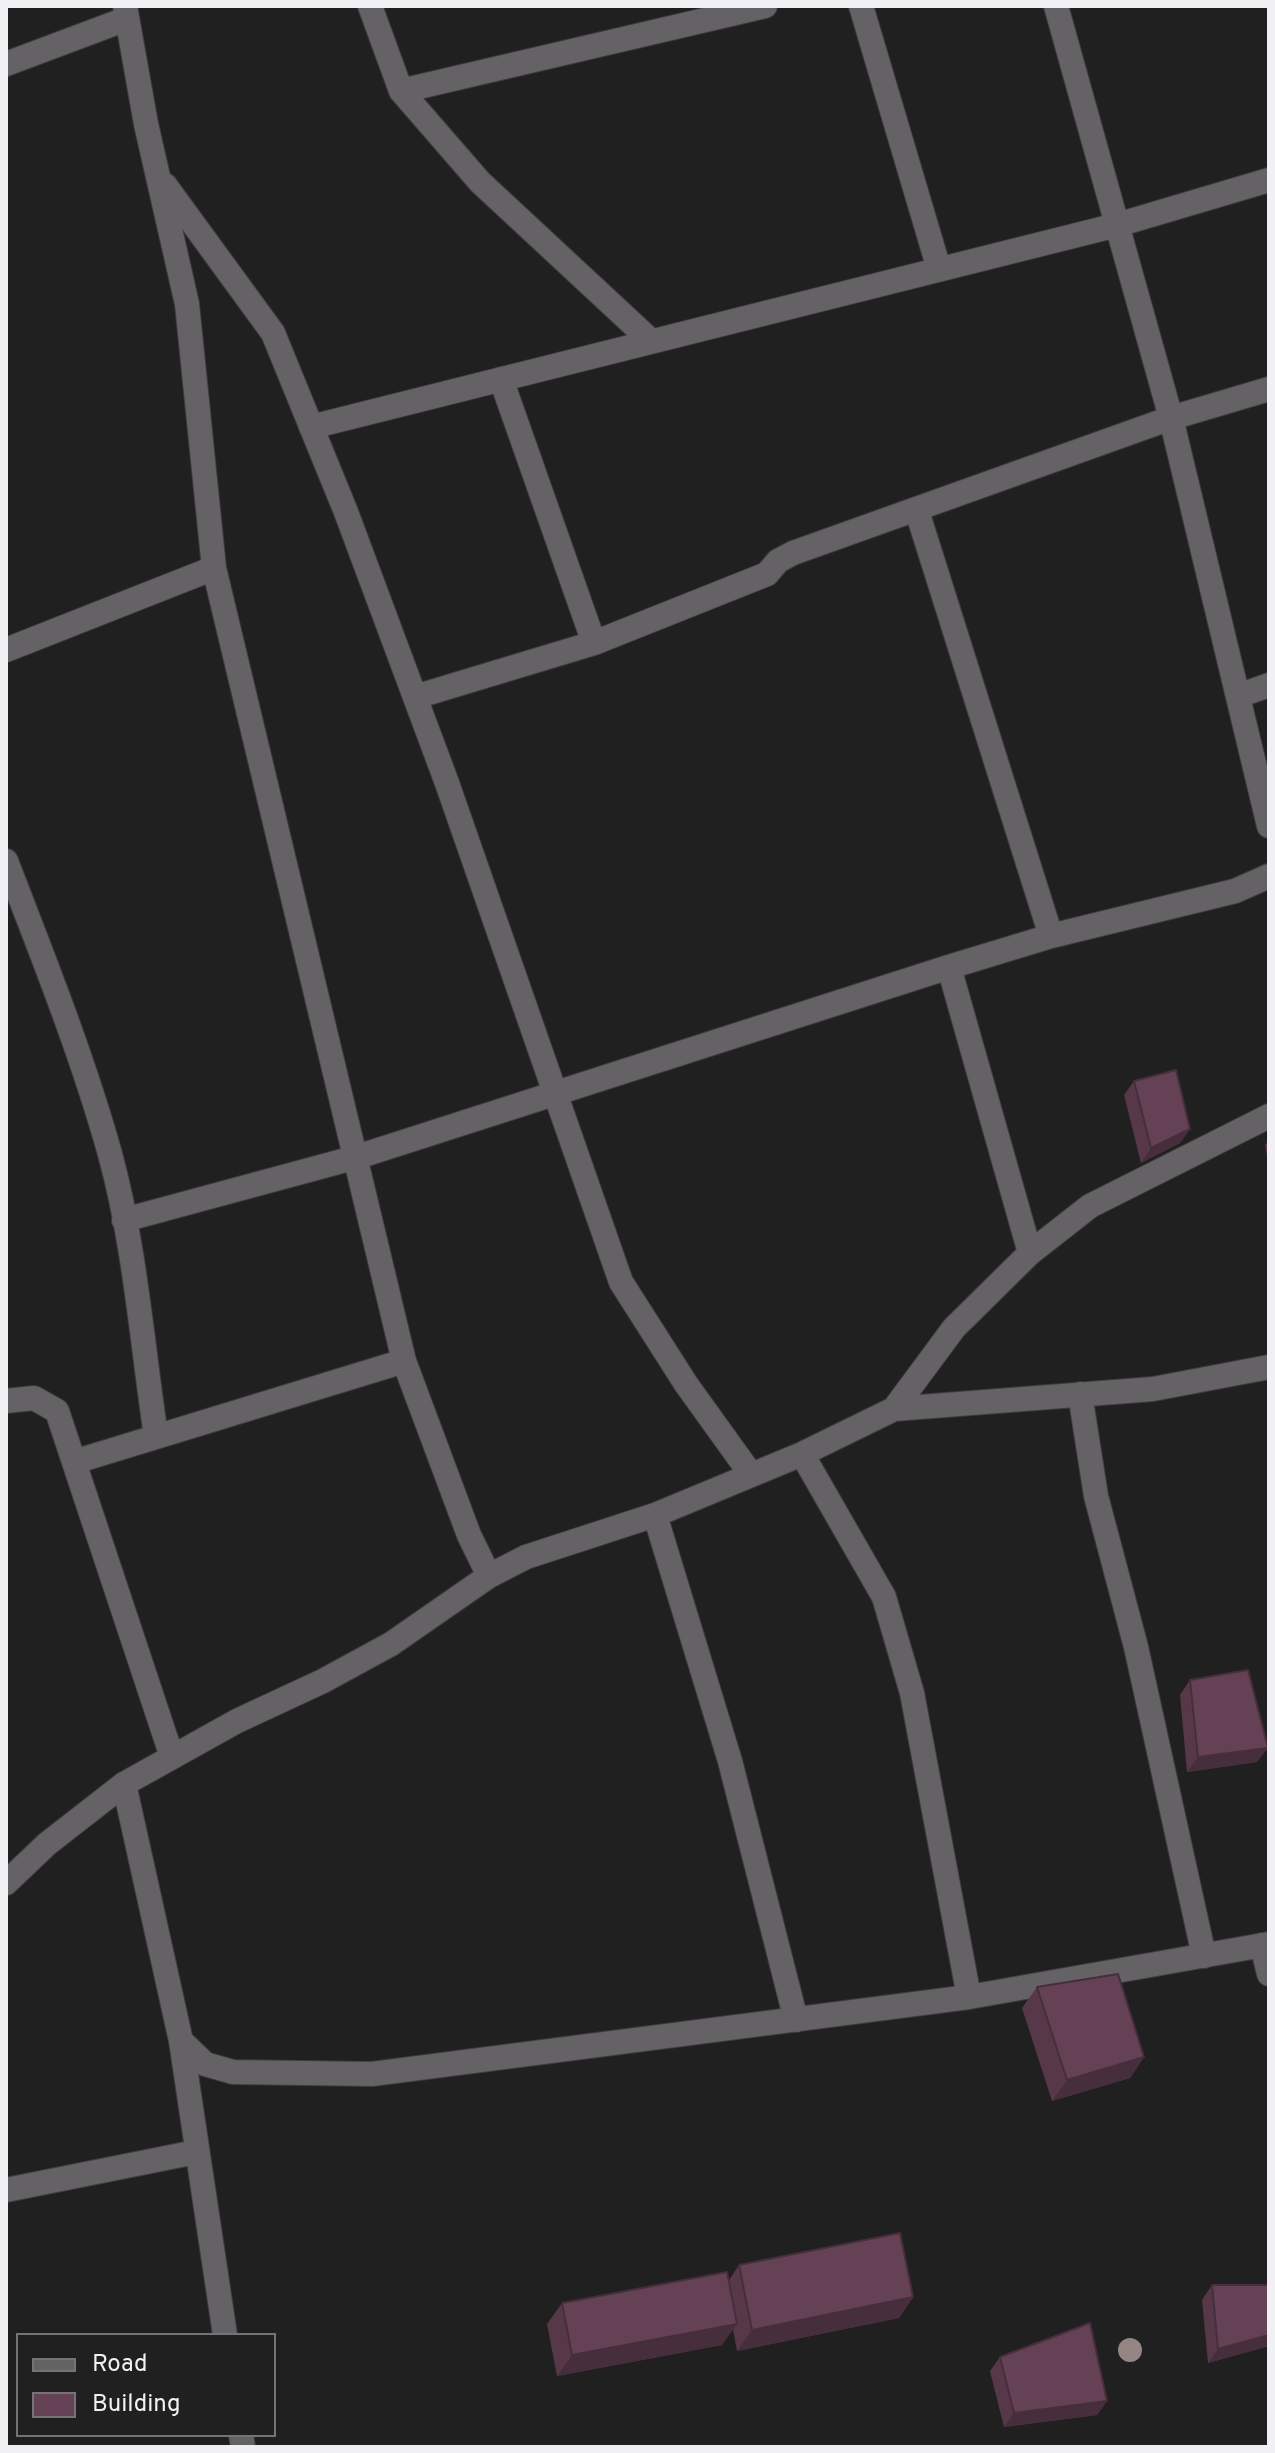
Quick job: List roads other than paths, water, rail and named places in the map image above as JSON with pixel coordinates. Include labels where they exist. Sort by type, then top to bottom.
[{"type":"street","points":[[370,6],[401,91],[480,182],[650,340]]},
{"type":"street","points":[[401,91],[765,6]]},
{"type":"street","points":[[861,6],[939,269]]},
{"type":"street","points":[[1062,7],[1117,225],[1171,418],[1269,826]]},
{"type":"street","points":[[6,64],[126,12],[187,304],[214,568],[404,1361],[469,1535],[489,1576]]},
{"type":"street","points":[[159,176],[273,333],[415,697],[621,1282],[686,1384],[750,1473]]},
{"type":"street","points":[[311,427],[1117,225],[1269,180]]},
{"type":"street","points":[[501,379],[594,643]]},
{"type":"street","points":[[415,697],[594,643],[767,574],[778,561],[793,553],[1171,418],[1269,389]]},
{"type":"street","points":[[917,511],[1051,936]]},
{"type":"street","points":[[6,650],[214,568]]},
{"type":"street","points":[[1238,696],[1269,685]]},
{"type":"street","points":[[6,861],[52,978],[110,1154],[124,1220],[156,1436]]},
{"type":"street","points":[[124,1220],[357,1157],[761,1030],[949,967],[1051,936],[1235,891],[1269,876]]},
{"type":"street","points":[[949,967],[1030,1253]]},
{"type":"street","points":[[894,1409],[954,1328],[1030,1253],[1090,1206],[1269,1116]]},
{"type":"street","points":[[74,1462],[404,1361]]},
{"type":"street","points":[[6,1883],[47,1844],[124,1784],[391,1644],[489,1576],[526,1557],[655,1515],[802,1454],[894,1409],[1153,1389],[1269,1367]]},
{"type":"street","points":[[1080,1394],[1096,1496],[1136,1647],[1204,1956]]},
{"type":"street","points":[[6,1401],[34,1398],[57,1411],[172,1757]]},
{"type":"street","points":[[802,1454],[884,1597],[912,1693],[969,1997]]},
{"type":"street","points":[[655,1515],[730,1761],[796,2020]]},
{"type":"street","points":[[124,1784],[181,2041],[225,2333]]},
{"type":"street","points":[[181,2041],[205,2064],[233,2072],[372,2074],[969,1997],[1266,1945],[1269,1974]]},
{"type":"street","points":[[6,2190],[196,2152]]}]
